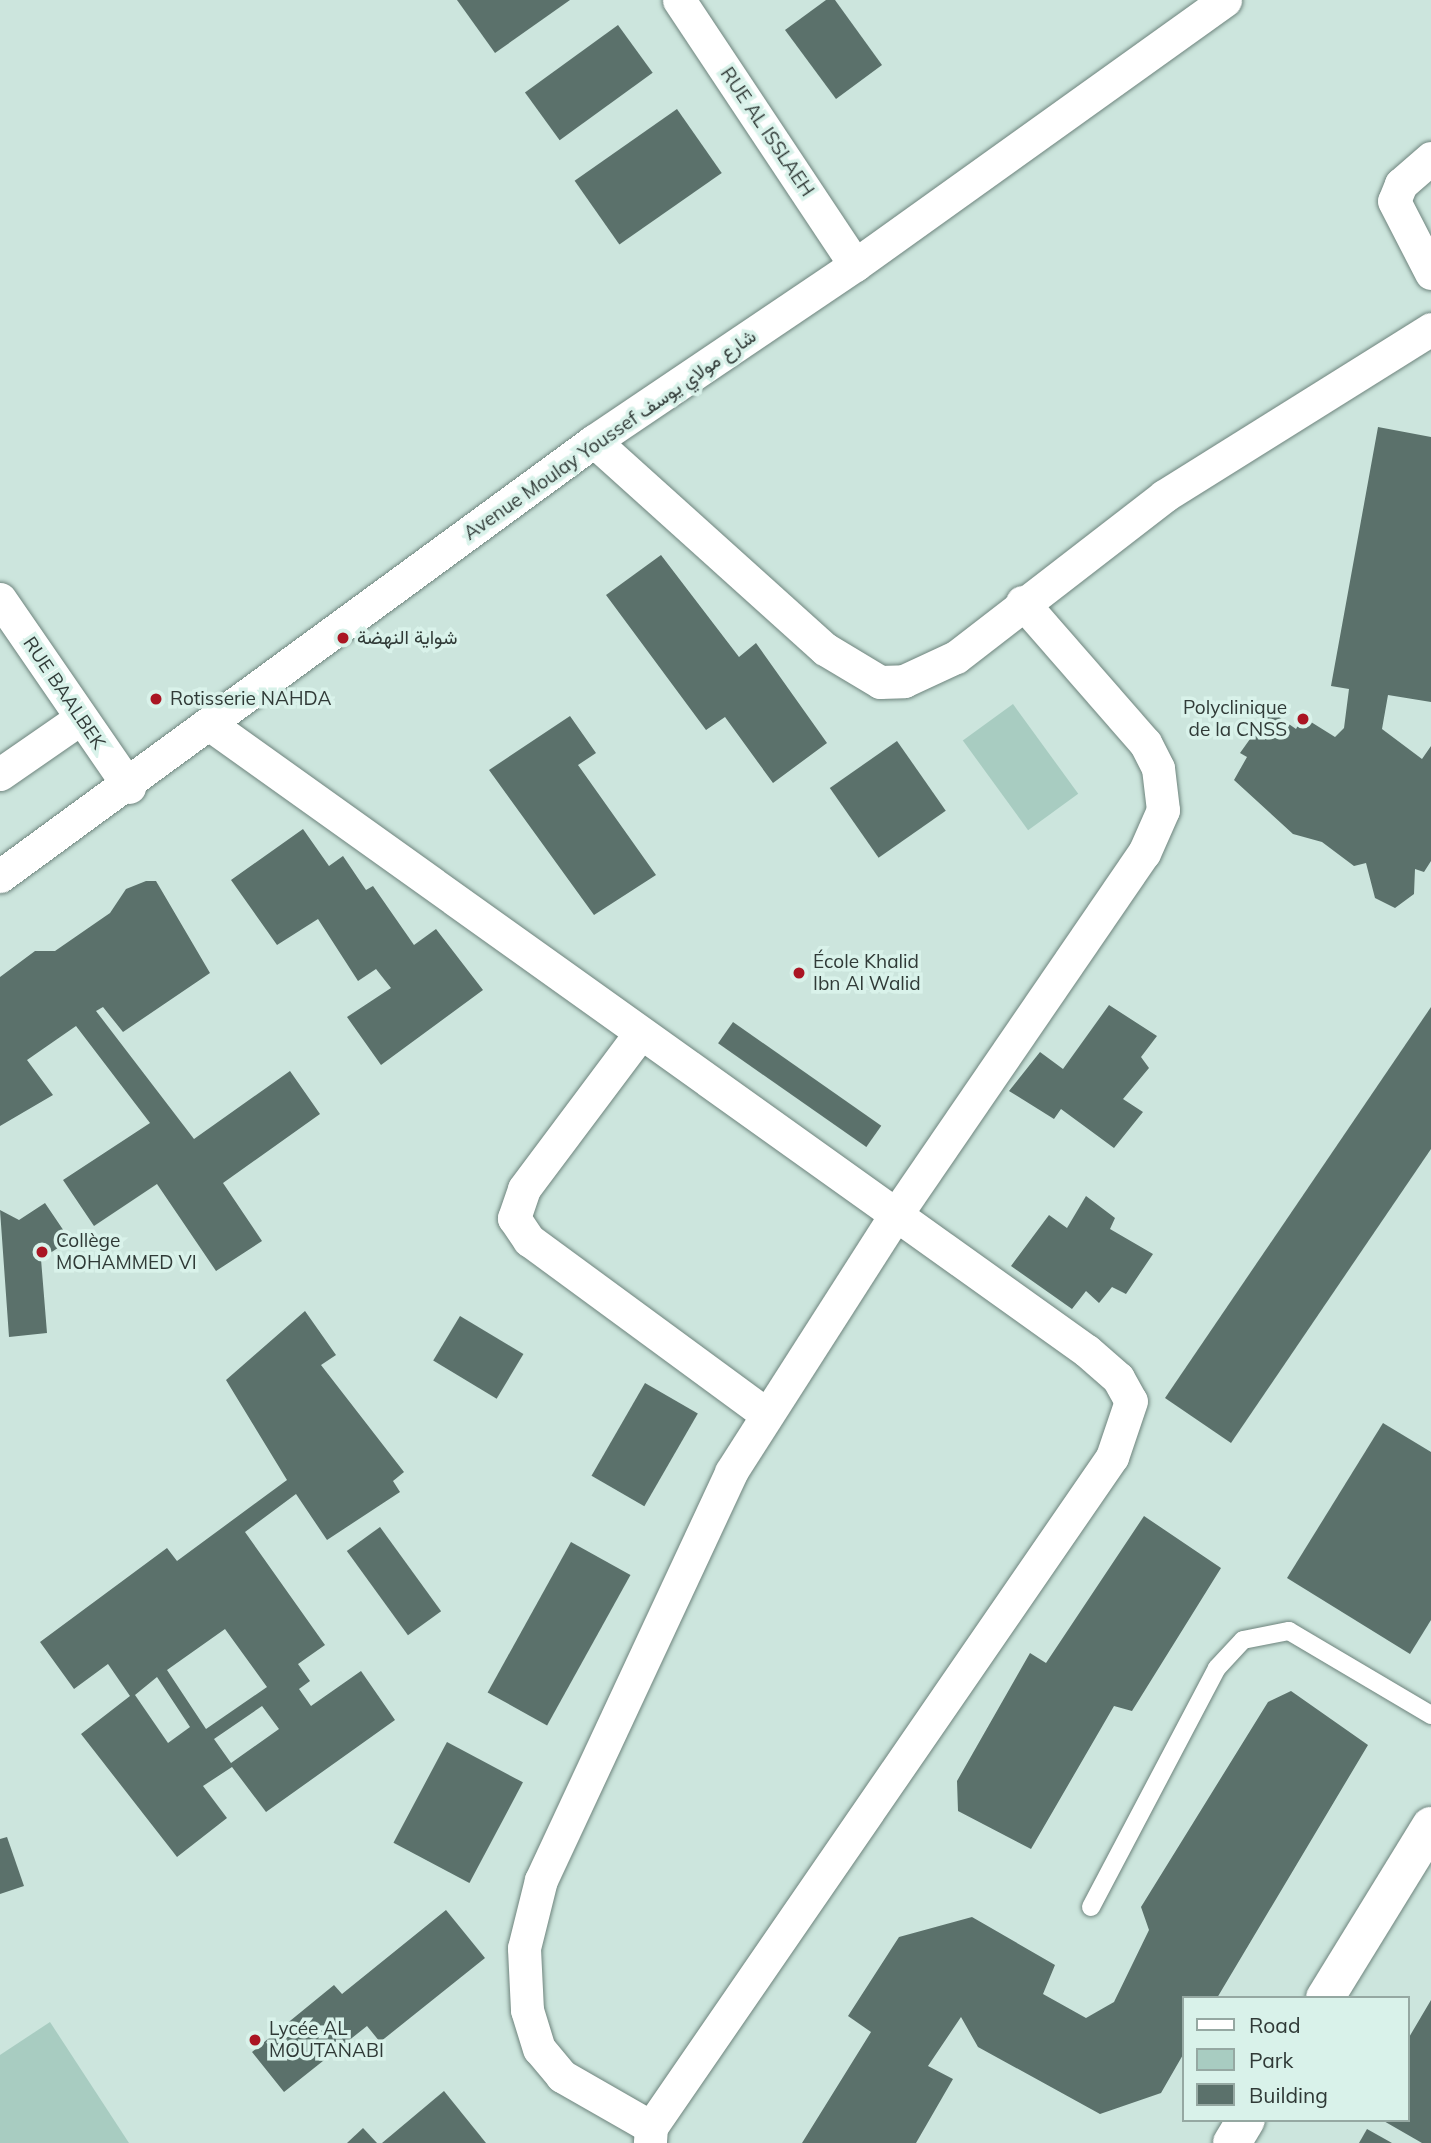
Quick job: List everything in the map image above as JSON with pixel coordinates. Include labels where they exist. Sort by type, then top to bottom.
[{"type":"main road","points":[[1326,1996],[1431,1826]]},
{"type":"main road","points":[[1232,2143],[1245,2122]]},
{"type":"street","name":"RUE AL ISSLAEH","points":[[679,0],[855,265]]},
{"type":"street","name":"Avenue Moulay Youssef شارع مولاي يوسف","points":[[0,876],[129,787],[594,441],[855,265],[1225,0]]},
{"type":"street","points":[[1431,158],[1401,184],[1394,201],[1431,273]]},
{"type":"street","points":[[594,441],[825,649],[880,682],[925,675],[1164,496],[1431,329]]},
{"type":"street","name":"RUE BAALBEK","points":[[0,599],[129,787]]},
{"type":"street","points":[[212,726],[639,1035],[895,1216],[1118,1378],[1131,1401],[1129,1422],[1112,1457],[651,2135],[562,2076],[539,2049],[527,2010],[526,1929],[561,1834],[708,1517],[766,1415],[895,1216],[1144,853],[1163,810],[1158,768],[1145,743],[1022,602]]},
{"type":"street","points":[[0,774],[81,718]]},
{"type":"street","points":[[639,1035],[524,1189],[514,1218],[529,1240],[766,1415]]},
{"type":"lane","points":[[1091,1907],[1217,1668],[1243,1640],[1289,1631],[1431,1715]]},
{"type":"green space","points":[[1013,704],[1078,794],[1028,830],[963,740]]},
{"type":"green space","points":[[50,2022],[129,2143],[0,2143],[0,2055]]},
{"type":"building","points":[[457,0],[570,0],[495,53]]},
{"type":"building","points":[[826,0],[835,0],[882,65],[836,99],[785,30]]},
{"type":"building","points":[[618,25],[653,73],[560,140],[525,93]]},
{"type":"building","points":[[677,109],[722,173],[619,245],[575,181]]},
{"type":"building","points":[[1378,427],[1431,437],[1431,702],[1388,695],[1382,729],[1422,759],[1431,746],[1431,861],[1424,872],[1415,869],[1414,894],[1395,908],[1375,898],[1366,863],[1354,866],[1322,842],[1293,834],[1234,780],[1247,757],[1240,753],[1270,711],[1296,729],[1303,717],[1335,737],[1344,728],[1349,689],[1331,686]]},
{"type":"building","points":[[661,555],[739,657],[756,643],[827,743],[773,783],[725,717],[706,730],[606,595]]},
{"type":"building","points":[[570,716],[596,753],[578,765],[656,875],[594,915],[489,770]]},
{"type":"building","points":[[897,741],[946,811],[879,858],[830,788]]},
{"type":"building","points":[[303,829],[329,866],[343,856],[366,890],[373,886],[414,945],[436,929],[483,990],[381,1065],[347,1017],[391,988],[376,969],[358,981],[318,919],[277,945],[231,880]]},
{"type":"building","points":[[146,881],[156,881],[210,973],[123,1032],[103,1007],[96,1011],[194,1139],[290,1071],[320,1114],[223,1183],[262,1241],[216,1271],[157,1184],[94,1226],[63,1180],[150,1123],[76,1026],[27,1060],[53,1095],[0,1126],[0,977],[35,951],[55,951],[110,913],[126,889]]},
{"type":"building","points":[[1109,1005],[1157,1036],[1141,1057],[1149,1068],[1123,1099],[1143,1112],[1114,1148],[1061,1109],[1054,1119],[1009,1091],[1040,1052],[1063,1069]]},
{"type":"building","points":[[1431,1007],[1431,1149],[1231,1443],[1165,1398]]},
{"type":"building","points":[[733,1022],[881,1126],[866,1147],[718,1043]]},
{"type":"building","points":[[1086,1196],[1115,1218],[1110,1229],[1153,1254],[1126,1294],[1112,1287],[1099,1303],[1086,1291],[1072,1309],[1011,1266],[1049,1215],[1067,1228]]},
{"type":"building","points":[[45,1203],[70,1240],[41,1259],[47,1333],[9,1337],[0,1210],[19,1220]]},
{"type":"building","points":[[305,1311],[336,1355],[321,1365],[404,1472],[393,1481],[400,1492],[327,1540],[296,1494],[245,1532],[325,1645],[298,1664],[310,1681],[299,1689],[311,1706],[361,1671],[395,1720],[266,1812],[232,1767],[203,1786],[227,1818],[177,1857],[81,1734],[130,1696],[108,1664],[74,1689],[40,1642],[167,1548],[177,1561],[287,1480],[226,1380]],"holes":[[[225,1629],[267,1687],[206,1729],[167,1670]],[[157,1677],[190,1727],[168,1743],[135,1695]],[[262,1706],[279,1729],[231,1763],[214,1739]]]},
{"type":"building","points":[[460,1316],[523,1354],[497,1399],[433,1361]]},
{"type":"building","points":[[645,1383],[698,1414],[644,1506],[592,1476]]},
{"type":"building","points":[[1383,1423],[1431,1452],[1431,1620],[1410,1654],[1287,1578]]},
{"type":"building","points":[[1144,1516],[1221,1568],[1132,1711],[1114,1706],[1031,1849],[958,1811],[957,1781],[1030,1653],[1046,1663]]},
{"type":"building","points":[[380,1527],[441,1611],[408,1635],[347,1551]]},
{"type":"building","points":[[571,1542],[630,1575],[547,1725],[488,1692]]},
{"type":"building","points":[[1291,1691],[1368,1745],[1218,1996],[1182,1996],[1182,2056],[1161,2093],[1100,2114],[978,2047],[961,2017],[928,2066],[953,2079],[916,2143],[802,2143],[871,2032],[848,2016],[899,1937],[972,1917],[1055,1965],[1043,1994],[1086,2018],[1114,2002],[1149,1930],[1141,1907],[1268,1702]]},
{"type":"building","points":[[447,1742],[523,1782],[469,1883],[393,1843]]},
{"type":"building","points":[[7,1837],[24,1886],[0,1894],[0,1839]]},
{"type":"building","points":[[446,1910],[485,1958],[380,2042],[367,2026],[284,2092],[252,2052],[334,1985],[342,1994]]},
{"type":"building","points":[[1431,2000],[1431,2143],[1422,2143],[1385,2122],[1410,2122],[1410,2036]]},
{"type":"building","points":[[444,2091],[486,2143],[382,2143]]},
{"type":"building","points":[[363,2128],[377,2143],[347,2143]]},
{"type":"building","points":[[1367,2129],[1392,2143],[1359,2143]]},
{"type":"place","name":"شواية النهضة","points":[[343,638]]},
{"type":"place","name":"Rotisserie NAHDA","points":[[156,699]]},
{"type":"place","name":"Polyclinique de la CNSS","points":[[1303,719]]},
{"type":"place","name":"École Khalid Ibn Al Walid","points":[[799,973]]},
{"type":"place","name":"Collège MOHAMMED VI","points":[[42,1252]]},
{"type":"place","name":"Lycée AL MOUTANABI","points":[[255,2040]]}]
